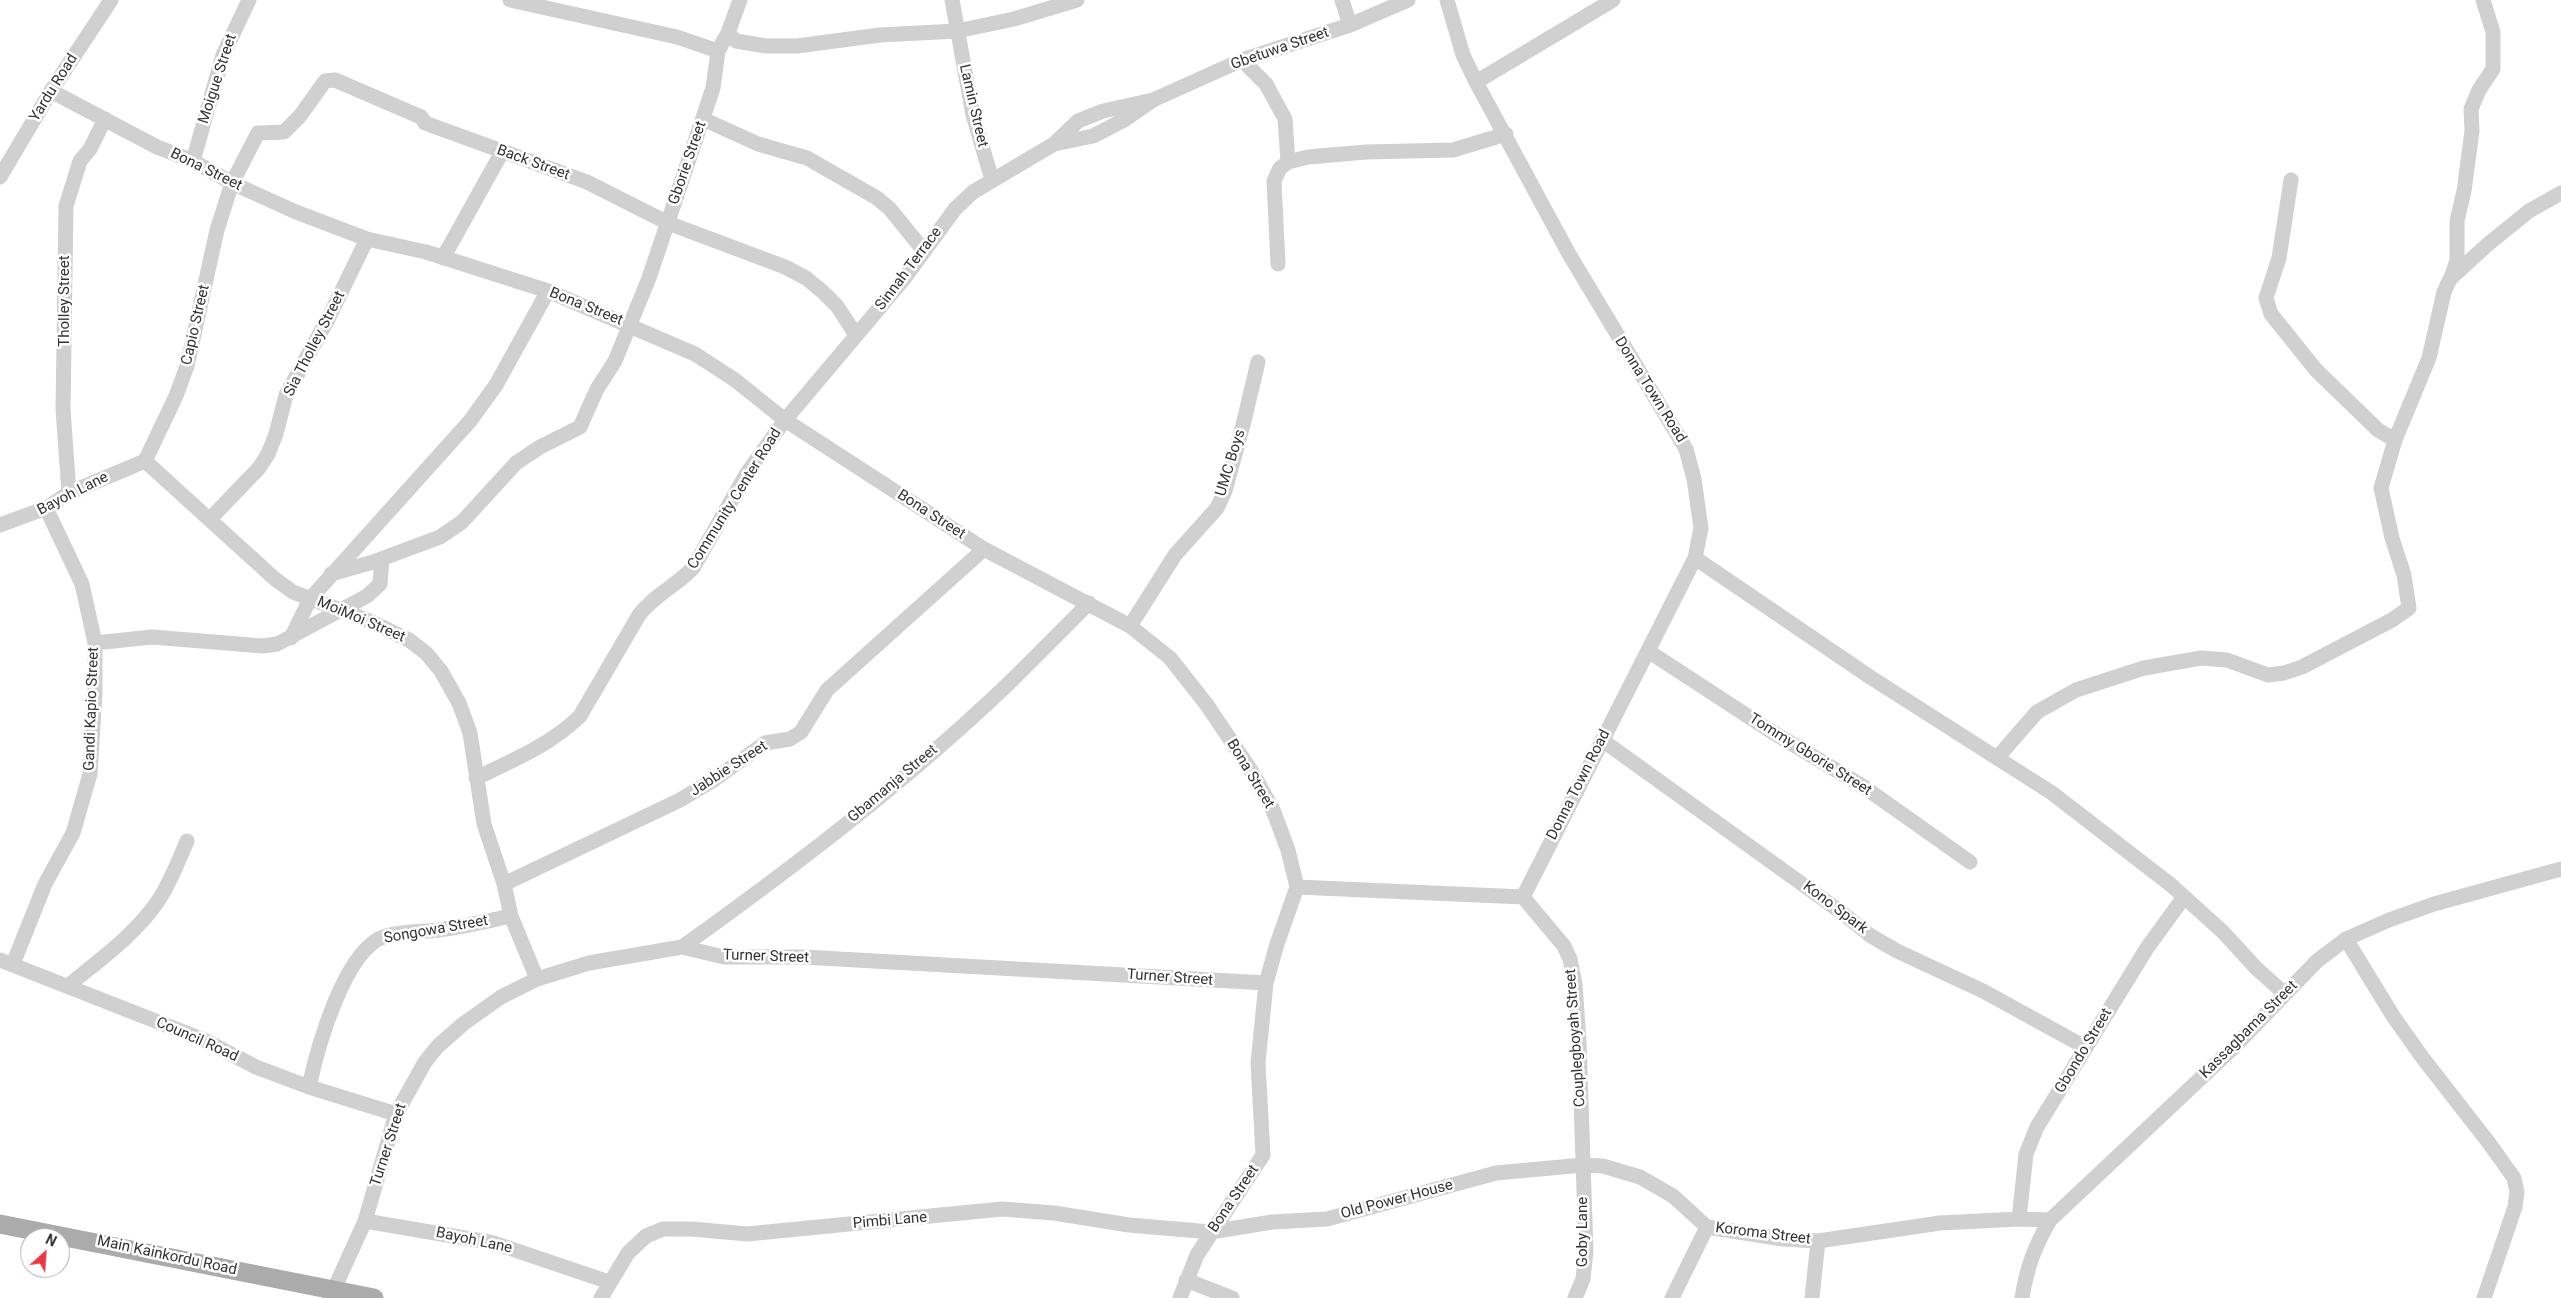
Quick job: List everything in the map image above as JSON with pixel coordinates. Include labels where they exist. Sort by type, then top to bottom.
[{"type":"main road","name":"Main Kainkordu Road","points":[[0,1224],[328,1295]]},
{"type":"main road","points":[[0,1232],[20,1236]]},
{"type":"main road","points":[[70,1245],[328,1295],[374,1298]]},
{"type":"street","name":"Yardu Road","points":[[0,178],[51,92],[111,0]]},
{"type":"street","name":"Moigue Street","points":[[193,161],[223,55],[249,0]]},
{"type":"street","points":[[510,0],[677,37],[718,51]]},
{"type":"street","name":"Gborie Street","points":[[331,574],[382,559],[440,537],[462,522],[516,463],[540,446],[580,427],[597,390],[615,361],[649,278],[714,88],[718,51],[728,33],[740,0]]},
{"type":"street","name":"Lamin Street","points":[[952,0],[973,115],[992,180]]},
{"type":"street","points":[[728,33],[736,41],[766,46],[797,46],[880,35],[957,31],[1014,19],[1077,0]]},
{"type":"street","points":[[1342,0],[1350,25]]},
{"type":"street","name":"Gbetuwa Street","points":[[1154,100],[1242,60],[1350,25],[1408,0]]},
{"type":"street","name":"Donna Town Road","points":[[1448,0],[1464,54],[1476,82],[1506,134],[1574,263],[1686,449],[1694,479],[1701,528],[1695,558],[1523,897]]},
{"type":"street","points":[[1476,82],[1613,0]]},
{"type":"street","points":[[1997,758],[2037,712],[2076,690],[2144,668],[2200,658],[2227,660],[2268,676],[2284,673],[2302,667],[2371,631],[2409,608],[2404,575],[2392,538],[2382,488],[2395,440],[2429,358],[2444,292],[2457,260],[2456,221],[2464,191],[2471,140],[2471,109],[2479,90],[2493,69],[2493,32],[2483,0]]},
{"type":"street","points":[[1242,60],[1266,84],[1285,119],[1288,162]]},
{"type":"street","name":"Back Street","points":[[232,183],[258,133],[284,132],[300,116],[325,81],[335,80],[421,117],[425,123],[587,182],[668,223],[785,268],[806,278],[837,306],[856,335]]},
{"type":"street","name":"Bona Street","points":[[51,92],[157,147],[193,161],[232,183],[296,212],[367,238],[443,258],[548,291],[695,354],[748,390],[785,420],[984,549],[1130,626],[1170,658],[1207,705],[1252,772],[1273,810],[1288,850],[1297,886],[1266,983],[1258,1063],[1263,1155],[1197,1255],[1180,1298]]},
{"type":"street","name":"Sinnah Terrace","points":[[1054,144],[1093,136],[1124,120],[1154,100]]},
{"type":"street","name":"Sinnah Terrace","points":[[785,420],[904,280],[955,209],[973,192],[1054,144],[1072,126],[1088,116],[1154,100]]},
{"type":"street","name":"Tholley Street","points":[[69,493],[63,409],[66,206],[80,161],[90,149],[105,119]]},
{"type":"street","points":[[703,120],[758,144],[807,158],[876,198],[890,209],[924,251]]},
{"type":"street","points":[[1278,264],[1274,181],[1280,168],[1288,162],[1308,157],[1366,152],[1453,150],[1506,134]]},
{"type":"street","points":[[443,258],[502,152]]},
{"type":"street","points":[[2291,180],[2279,258],[2266,298],[2271,314],[2316,370],[2378,430],[2395,440]]},
{"type":"street","name":"Capio Street","points":[[145,461],[176,396],[187,366],[217,230],[232,183]]},
{"type":"street","points":[[2450,279],[2529,211],[2561,193]]},
{"type":"street","name":"Sia Tholley Street","points":[[210,519],[259,468],[268,454],[276,434],[286,395],[328,319],[367,238]]},
{"type":"street","points":[[291,638],[310,599],[470,421],[496,384],[548,291]]},
{"type":"street","name":"UMC Boys","points":[[1130,626],[1175,555],[1217,508],[1225,491],[1258,362]]},
{"type":"street","name":"Community Center Road","points":[[476,778],[514,760],[566,730],[580,716],[639,615],[648,603],[682,580],[693,568],[748,473],[785,420]]},
{"type":"street","name":"Bayoh Lane","points":[[0,525],[46,508],[69,493],[145,461]]},
{"type":"street","name":"MoiMoi Street","points":[[145,461],[275,579],[293,592],[342,610],[409,640],[426,653],[441,671],[459,703],[470,733],[484,824],[504,884],[511,916],[537,979]]},
{"type":"street","name":"Gandi Kapio Street","points":[[6,962],[73,833],[90,774],[95,643],[82,584],[46,508]]},
{"type":"street","name":"Jabbie Street","points":[[504,884],[680,800],[715,779],[765,743],[796,737],[827,690],[984,549]]},
{"type":"street","points":[[1695,558],[1870,677],[2052,794],[2184,897],[2285,994]]},
{"type":"street","points":[[95,643],[152,637],[263,646],[277,644],[367,596],[380,584],[382,559]]},
{"type":"street","name":"Gbamanja Street","points":[[682,947],[796,864],[909,771],[1005,687],[1089,603]]},
{"type":"street","name":"Tommy Gborie Street","points":[[1648,651],[1864,787],[1970,862]]},
{"type":"street","name":"Kono Spark","points":[[1602,740],[1872,936],[1897,951],[1983,991],[2085,1047]]},
{"type":"street","points":[[68,986],[123,939],[147,915],[169,881],[187,842]]},
{"type":"street","name":"Kassagbama Street","points":[[2022,1298],[2026,1269],[2036,1244],[2050,1220],[2234,1047],[2317,961],[2346,939],[2389,920],[2434,904],[2561,869]]},
{"type":"street","points":[[1297,886],[1523,897]]},
{"type":"street","name":"Couplegboyah Street","points":[[1523,897],[1564,946],[1570,960],[1575,984],[1579,1041],[1583,1165]]},
{"type":"street","name":"Gbondo Street","points":[[2019,1219],[2023,1172],[2030,1142],[2085,1047],[2147,948],[2184,897]]},
{"type":"street","name":"Songowa Street","points":[[309,1087],[327,1021],[350,972],[369,944],[385,936],[441,930],[511,916]]},
{"type":"street","points":[[2346,939],[2404,1032],[2514,1178],[2517,1192],[2515,1207],[2484,1298]]},
{"type":"street","name":"Turner Street","points":[[328,1295],[365,1221],[396,1114],[413,1080],[438,1046],[463,1024],[502,997],[537,979],[589,963],[682,947],[724,957],[803,957],[1266,983]]},
{"type":"street","name":"Council Road","points":[[6,962],[204,1040],[246,1062],[309,1087],[396,1114]]},
{"type":"street","name":"Koroma Street","points":[[1583,1165],[1603,1166],[1640,1177],[1673,1196],[1707,1227],[1783,1239],[1818,1241],[1940,1223],[2019,1219],[2050,1220]]},
{"type":"street","name":"Old Power House","points":[[1211,1232],[1272,1222],[1327,1219],[1496,1173],[1583,1165]]},
{"type":"street","name":"Goby Lane","points":[[1575,1298],[1582,1279],[1586,1251],[1583,1165]]},
{"type":"street","name":"Pimbi Lane","points":[[601,1298],[608,1282],[628,1253],[646,1236],[664,1229],[692,1229],[747,1234],[1002,1210],[1054,1213],[1129,1225],[1211,1232]]},
{"type":"street","name":"Bayoh Lane","points":[[365,1221],[494,1243],[608,1282]]},
{"type":"street","points":[[1672,1298],[1707,1227]]},
{"type":"street","points":[[1812,1298],[1818,1241]]},
{"type":"street","points":[[1186,1280],[1232,1298]]}]
